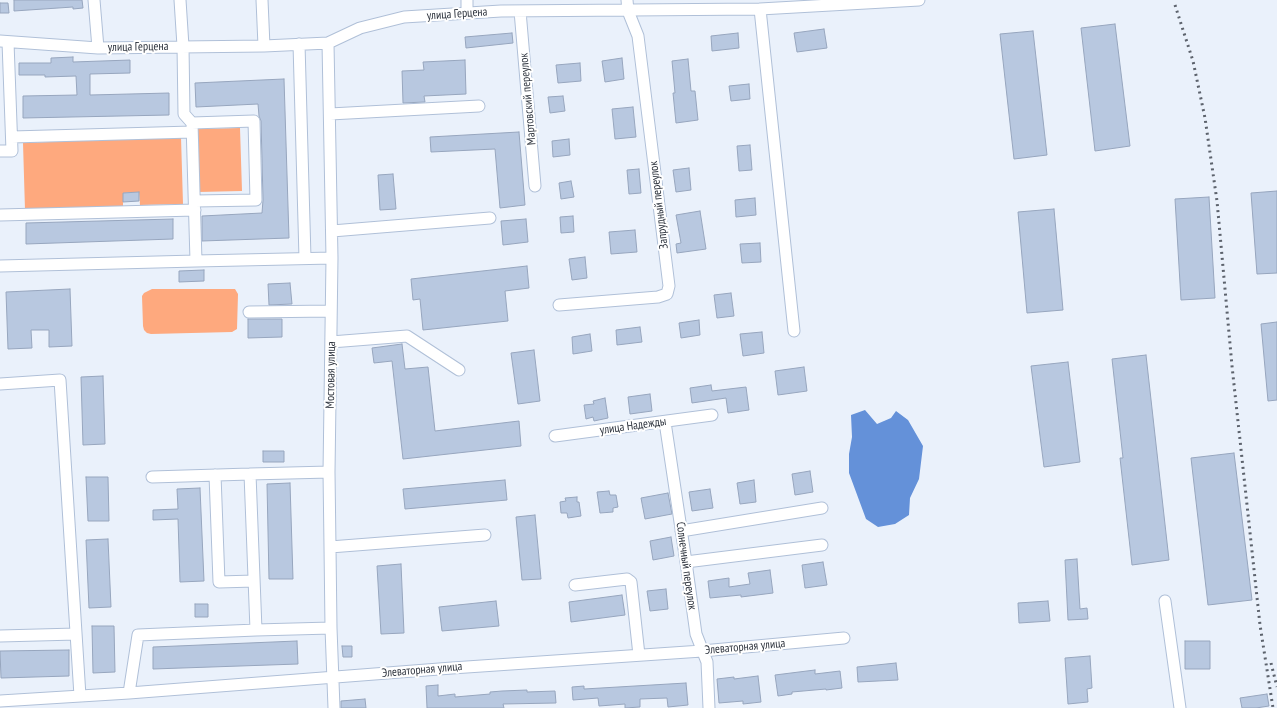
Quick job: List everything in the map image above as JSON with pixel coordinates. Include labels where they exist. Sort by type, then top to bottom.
[{"type":"street","points":[[94,0],[98,48]]},
{"type":"street","points":[[180,0],[183,46],[184,114],[192,127],[196,261]]},
{"type":"street","points":[[262,0],[264,46]]},
{"type":"street","points":[[467,0],[467,12]]},
{"type":"street","name":"улица Герцена","points":[[4,42],[98,48],[264,46],[328,43],[360,28],[404,17],[467,12],[520,11],[627,5],[760,9],[797,4],[919,0]]},
{"type":"street","name":"Запрудный переулок","points":[[559,305],[658,297],[667,294],[669,286],[638,36],[627,5]]},
{"type":"street","points":[[760,9],[794,330]]},
{"type":"street","name":"Мартовский переулок","points":[[520,11],[535,186]]},
{"type":"street","points":[[0,151],[12,150],[4,42]]},
{"type":"street","name":"Мостовая улица","points":[[328,43],[332,231],[329,472],[331,628],[334,708]]},
{"type":"street","points":[[299,44],[305,258]]},
{"type":"street","points":[[330,114],[479,106]]},
{"type":"street","points":[[0,215],[195,206],[256,200],[254,121],[192,127],[12,137]]},
{"type":"street","points":[[332,231],[490,218]]},
{"type":"street","points":[[0,266],[332,258]]},
{"type":"street","points":[[249,312],[332,311]]},
{"type":"street","points":[[331,342],[407,336],[459,370]]},
{"type":"street","points":[[0,384],[60,380],[80,696]]},
{"type":"street","name":"улица Надежды","points":[[555,436],[712,416]]},
{"type":"street","name":"Солнечный переулок","points":[[665,422],[696,634],[708,666],[709,708]]},
{"type":"street","points":[[152,477],[329,472]]},
{"type":"street","points":[[250,474],[256,630]]},
{"type":"street","points":[[216,475],[219,582],[254,581]]},
{"type":"street","points":[[681,531],[822,508]]},
{"type":"street","points":[[330,547],[485,535]]},
{"type":"street","points":[[686,562],[822,544]]},
{"type":"street","points":[[575,585],[627,579],[631,582],[639,655]]},
{"type":"street","points":[[1165,600],[1180,708]]},
{"type":"street","points":[[129,693],[138,635],[331,628]]},
{"type":"street","points":[[0,636],[76,634]]},
{"type":"street","name":"Элеваторная улица","points":[[0,701],[333,678],[844,638]]},
{"type":"shaded area","points":[[240,128],[242,191],[198,192],[196,129]]},
{"type":"shaded area","points":[[181,137],[183,204],[140,205],[139,192],[123,193],[123,206],[25,210],[23,143]]},
{"type":"shaded area","points":[[152,289],[235,289],[238,294],[237,329],[232,332],[147,333],[143,326],[142,296],[144,293]]},
{"type":"water","points":[[865,410],[877,424],[891,418],[896,411],[908,420],[923,446],[919,479],[910,498],[909,515],[895,524],[878,527],[866,519],[849,473],[849,454],[852,437],[851,415]]},
{"type":"building","points":[[14,0],[82,0],[83,8],[73,9],[73,7],[14,11]]},
{"type":"building","points":[[0,3],[8,3],[9,13],[0,13]]},
{"type":"building","points":[[1115,24],[1130,146],[1095,151],[1081,28]]},
{"type":"building","points":[[824,29],[827,48],[797,52],[794,33]]},
{"type":"building","points":[[1033,31],[1047,155],[1014,159],[1000,34]]},
{"type":"building","points":[[512,33],[513,43],[466,48],[465,37]]},
{"type":"building","points":[[738,33],[739,48],[712,51],[711,36]]},
{"type":"building","points":[[73,57],[73,62],[130,60],[130,73],[90,74],[90,95],[169,93],[169,115],[23,118],[23,96],[77,95],[76,76],[45,77],[45,75],[19,75],[19,63],[51,63],[51,58]]},
{"type":"building","points":[[622,58],[624,79],[605,82],[602,61]]},
{"type":"building","points":[[688,59],[691,91],[695,91],[698,120],[676,123],[672,61]]},
{"type":"building","points":[[465,60],[466,94],[424,96],[425,102],[403,103],[402,71],[424,70],[423,62]]},
{"type":"building","points":[[580,63],[581,81],[558,83],[556,65]]},
{"type":"building","points":[[284,79],[289,238],[202,241],[202,216],[262,213],[261,121],[258,104],[196,107],[195,83]]},
{"type":"building","points":[[749,84],[750,99],[731,101],[729,86]]},
{"type":"building","points":[[563,96],[565,111],[550,113],[548,97]]},
{"type":"building","points":[[633,107],[636,137],[615,139],[612,109]]},
{"type":"building","points":[[519,132],[525,205],[500,208],[495,149],[431,152],[430,137]]},
{"type":"building","points":[[569,139],[570,155],[553,157],[552,141]]},
{"type":"building","points":[[750,145],[752,170],[739,171],[737,146]]},
{"type":"building","points":[[689,168],[691,190],[676,192],[673,170]]},
{"type":"building","points":[[639,169],[641,193],[629,194],[627,170]]},
{"type":"building","points":[[393,174],[396,209],[380,210],[378,175]]},
{"type":"building","points":[[571,181],[574,197],[561,199],[559,183]]},
{"type":"building","points":[[1277,191],[1277,273],[1257,274],[1251,193]]},
{"type":"building","points":[[139,192],[139,201],[123,202],[123,193]]},
{"type":"building","points":[[1209,197],[1215,298],[1181,300],[1175,199]]},
{"type":"building","points":[[755,198],[756,215],[736,217],[735,200]]},
{"type":"building","points":[[1054,209],[1063,310],[1027,313],[1018,212]]},
{"type":"building","points":[[700,211],[706,249],[677,253],[676,244],[681,243],[676,215]]},
{"type":"building","points":[[573,216],[574,232],[561,233],[560,217]]},
{"type":"building","points":[[173,219],[173,239],[26,244],[26,223]]},
{"type":"building","points":[[526,219],[528,242],[503,245],[501,221]]},
{"type":"building","points":[[635,230],[637,252],[611,254],[609,232]]},
{"type":"building","points":[[760,243],[761,262],[742,263],[740,244]]},
{"type":"building","points":[[585,257],[587,278],[572,280],[569,259]]},
{"type":"building","points":[[527,266],[529,288],[505,291],[508,321],[423,330],[420,299],[413,300],[411,279]]},
{"type":"building","points":[[204,270],[204,281],[179,282],[179,271]]},
{"type":"building","points":[[290,283],[292,304],[269,305],[268,284]]},
{"type":"building","points":[[70,289],[72,346],[49,347],[49,330],[31,330],[32,348],[8,349],[6,292]]},
{"type":"building","points":[[731,293],[734,316],[717,318],[714,295]]},
{"type":"building","points":[[248,319],[282,319],[282,337],[248,338]]},
{"type":"building","points":[[699,320],[700,335],[681,338],[679,323]]},
{"type":"building","points":[[1277,322],[1277,400],[1268,401],[1261,324]]},
{"type":"building","points":[[640,327],[642,342],[617,345],[616,330]]},
{"type":"building","points":[[762,332],[764,353],[743,356],[740,334]]},
{"type":"building","points":[[590,334],[592,351],[573,354],[572,337]]},
{"type":"building","points":[[402,344],[405,369],[428,367],[435,431],[519,421],[521,446],[403,459],[392,361],[374,363],[372,348]]},
{"type":"building","points":[[534,350],[540,401],[518,404],[511,353]]},
{"type":"building","points":[[1146,355],[1169,560],[1132,565],[1120,458],[1123,458],[1112,359]]},
{"type":"building","points":[[1068,362],[1080,462],[1044,467],[1031,366]]},
{"type":"building","points":[[804,367],[807,391],[778,395],[775,371]]},
{"type":"building","points":[[103,376],[105,444],[83,445],[81,377]]},
{"type":"building","points":[[711,385],[712,391],[746,387],[749,410],[728,413],[726,398],[692,403],[690,388]]},
{"type":"building","points":[[650,394],[652,411],[630,414],[628,397]]},
{"type":"building","points":[[605,398],[608,418],[594,421],[593,417],[586,419],[584,405],[594,404],[593,401]]},
{"type":"building","points":[[263,451],[284,451],[284,462],[263,462]]},
{"type":"building","points":[[1234,453],[1252,600],[1208,605],[1191,458]]},
{"type":"building","points":[[810,471],[813,492],[795,495],[792,474]]},
{"type":"building","points":[[86,477],[108,477],[109,521],[88,521]]},
{"type":"building","points":[[505,480],[507,500],[405,509],[403,489]]},
{"type":"building","points":[[754,480],[756,502],[740,504],[737,483]]},
{"type":"building","points":[[290,483],[293,579],[269,579],[267,484]]},
{"type":"building","points":[[200,488],[204,581],[180,582],[178,519],[153,520],[153,510],[178,509],[177,489]]},
{"type":"building","points":[[710,489],[713,508],[692,511],[689,492]]},
{"type":"building","points":[[609,491],[610,495],[616,495],[618,507],[613,508],[613,512],[600,513],[597,492]]},
{"type":"building","points":[[668,493],[672,514],[645,519],[641,498]]},
{"type":"building","points":[[577,497],[581,516],[568,518],[567,513],[561,513],[560,502],[566,501],[565,498]]},
{"type":"building","points":[[535,515],[541,579],[522,580],[516,517]]},
{"type":"building","points":[[671,537],[674,556],[653,560],[650,541]]},
{"type":"building","points":[[108,539],[111,607],[89,608],[86,540]]},
{"type":"building","points":[[1077,559],[1080,609],[1087,608],[1088,619],[1068,620],[1065,560]]},
{"type":"building","points":[[823,562],[827,585],[805,588],[802,565]]},
{"type":"building","points":[[401,564],[404,633],[381,634],[377,566]]},
{"type":"building","points":[[770,570],[773,593],[741,597],[741,595],[710,598],[708,581],[729,578],[729,587],[750,584],[748,573]]},
{"type":"building","points":[[666,589],[668,609],[650,611],[647,591]]},
{"type":"building","points":[[622,595],[625,615],[571,622],[569,602]]},
{"type":"building","points":[[496,601],[499,626],[442,631],[439,607]]},
{"type":"building","points":[[1048,601],[1050,621],[1019,623],[1018,603]]},
{"type":"building","points":[[195,604],[208,604],[208,617],[195,617]]},
{"type":"building","points":[[92,626],[114,626],[115,672],[93,673]]},
{"type":"building","points":[[297,641],[298,664],[153,669],[153,647]]},
{"type":"building","points":[[1185,641],[1210,641],[1210,669],[1185,669]]},
{"type":"building","points":[[342,646],[352,646],[352,657],[343,657]]},
{"type":"building","points":[[69,650],[69,676],[1,678],[0,651]]},
{"type":"building","points":[[1090,656],[1092,688],[1087,689],[1088,702],[1068,704],[1065,658]]},
{"type":"building","points":[[896,663],[898,680],[858,682],[857,667]]},
{"type":"building","points":[[815,670],[815,674],[840,671],[842,688],[792,692],[792,694],[778,696],[775,675]]},
{"type":"building","points":[[758,676],[761,702],[743,704],[743,701],[719,703],[717,679],[734,677],[734,679]]},
{"type":"building","points":[[686,683],[688,705],[668,707],[667,698],[640,699],[640,707],[625,708],[625,704],[599,706],[598,698],[573,700],[572,687],[584,686],[584,689]]},
{"type":"building","points":[[438,685],[438,696],[455,694],[455,697],[490,694],[490,692],[502,691],[555,691],[556,703],[503,704],[504,708],[427,708],[426,686]]},
{"type":"building","points":[[1267,694],[1269,706],[1242,708],[1240,698]]},
{"type":"building","points":[[365,699],[366,708],[341,708],[341,701]]},
{"type":"railway","points":[[1175,5],[1193,61],[1205,118],[1217,201],[1232,366],[1260,625],[1273,708]]},
{"type":"railway","points":[[1271,663],[1277,687]]}]
